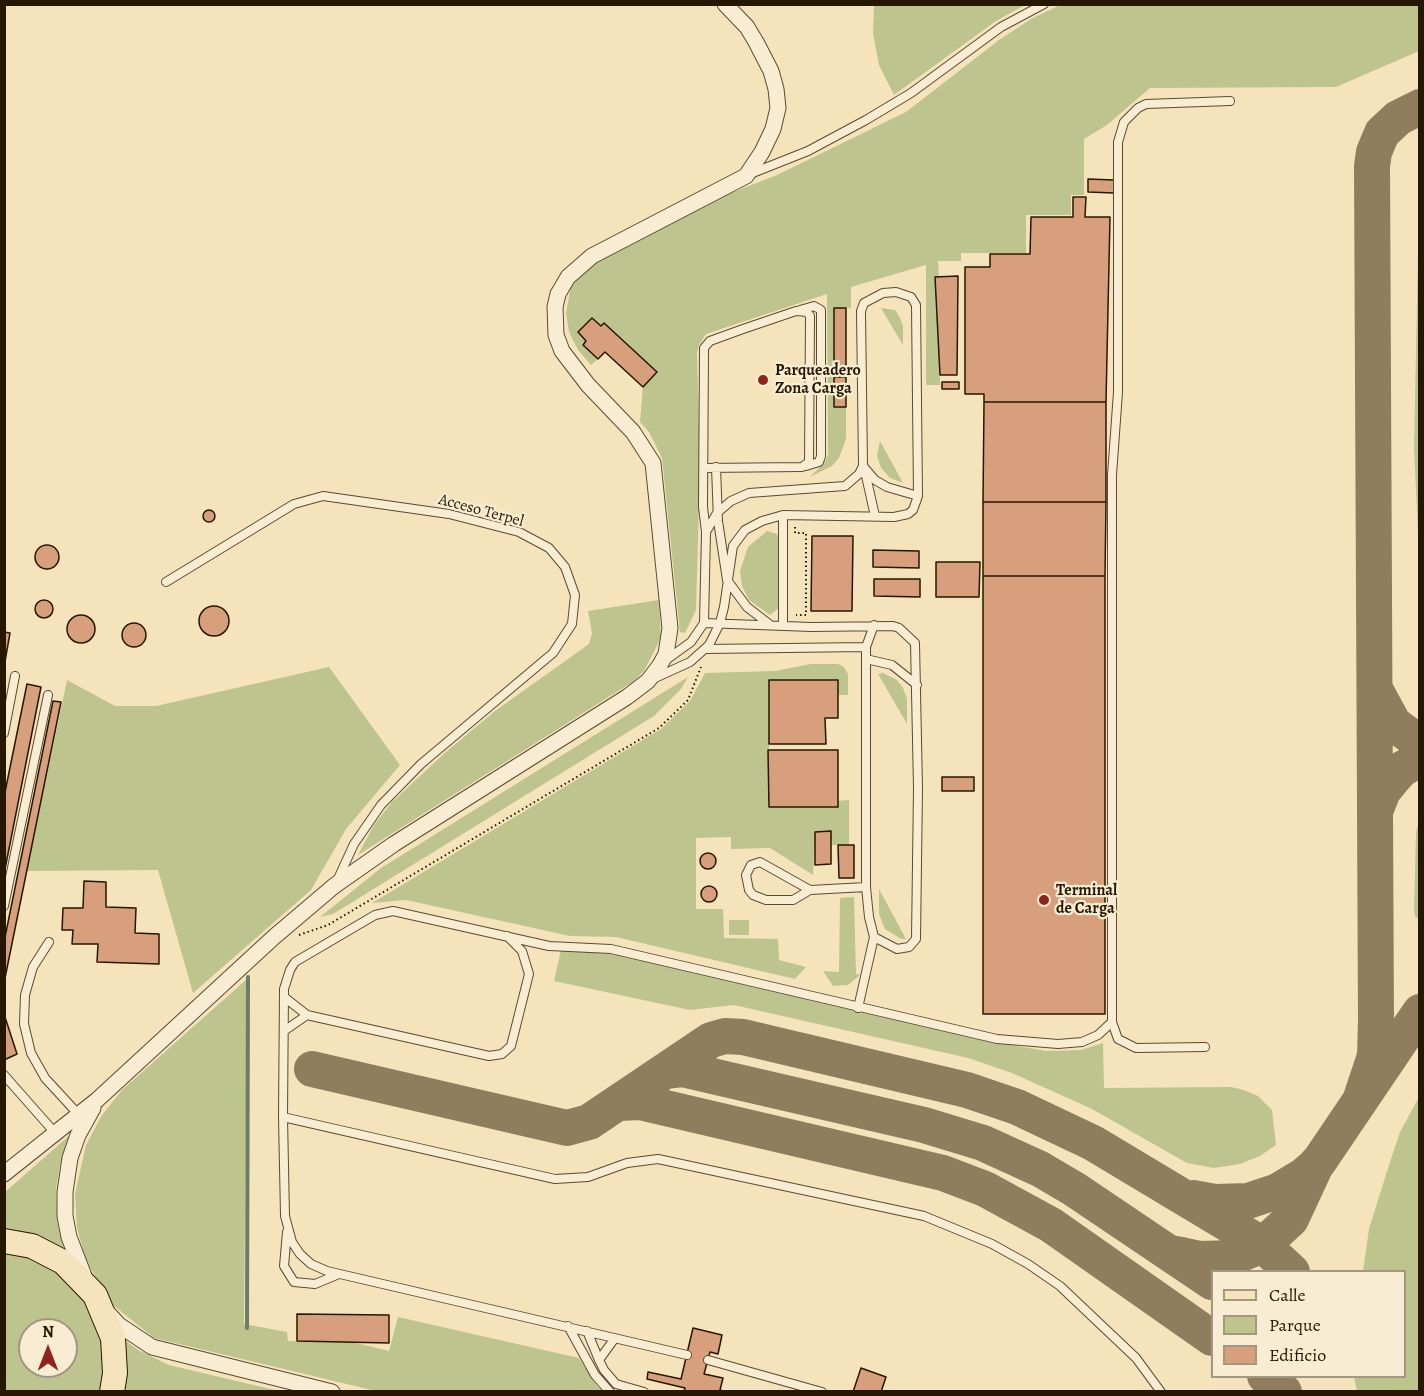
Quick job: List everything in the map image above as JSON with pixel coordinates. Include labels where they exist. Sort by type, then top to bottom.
[{"type":"main road","points":[[4,1241],[48,1253],[63,1262],[88,1285],[102,1306],[114,1347],[115,1373],[112,1392]]},
{"type":"street","points":[[4,1174],[98,1100],[283,929],[334,886],[394,844],[627,697],[648,681],[660,664],[666,654],[670,628],[653,463],[633,432],[588,385],[562,351],[556,335],[555,307],[558,294],[568,277],[592,256],[746,176],[773,129],[778,108],[771,71],[747,27],[725,4]]},
{"type":"street","points":[[88,1285],[69,1237],[65,1216],[65,1192],[70,1158],[78,1135],[98,1100]]},
{"type":"street","points":[[102,1306],[119,1325],[152,1347],[332,1392]]},
{"type":"lane","points":[[746,176],[808,151],[866,120],[911,93],[1001,27],[1044,4]]},
{"type":"lane","points":[[1205,1047],[1136,1048],[1118,1039],[1112,1022],[1112,475],[1118,392],[1118,142],[1124,122],[1137,108],[1146,104],[1230,101]]},
{"type":"lane","points":[[648,681],[690,662],[705,650],[720,623],[737,537],[744,530],[762,520],[783,515],[875,516],[908,514],[916,504],[918,496],[916,304],[903,293],[883,293],[872,297],[864,303],[861,311],[863,466],[875,516]]},
{"type":"lane","points":[[660,664],[691,642],[704,623],[706,532],[703,507],[703,353],[707,344],[796,311],[814,306],[821,310],[821,456],[819,462],[806,466],[704,468]]},
{"type":"lane","points":[[796,311],[804,311],[810,316],[810,458],[806,466]]},
{"type":"lane","points":[[706,532],[717,513],[731,501],[748,493],[845,486],[852,481],[863,466]]},
{"type":"lane","points":[[863,466],[875,480],[887,487],[918,496]]},
{"type":"lane","points":[[716,467],[717,513],[723,566],[727,580],[747,607],[770,624]]},
{"type":"lane","name":"Acceso Terpel","points":[[166,582],[294,504],[323,496],[450,514],[519,532],[549,548],[566,567],[575,595],[572,624],[553,653],[421,764],[381,804],[354,844],[334,886]]},
{"type":"lane","points":[[783,515],[783,625]]},
{"type":"lane","points":[[704,623],[795,626],[874,625],[899,628],[915,643],[916,939],[909,947],[897,949],[874,937]]},
{"type":"lane","points":[[858,1008],[874,937],[866,887],[866,647],[874,625]]},
{"type":"lane","points":[[705,650],[866,647]]},
{"type":"lane","points":[[866,659],[892,665],[916,685]]},
{"type":"lane","points":[[4,733],[15,676]]},
{"type":"lane","points":[[4,906],[48,695]]},
{"type":"lane","points":[[810,890],[767,864],[755,862],[748,870],[748,890],[759,898],[793,900],[810,890],[866,887]]},
{"type":"lane","points":[[340,1274],[307,1286],[289,1278],[284,1266],[288,1228],[283,1117],[286,978],[295,963],[384,912],[403,912],[566,949],[610,950],[997,1039],[1058,1044],[1082,1042],[1098,1035],[1112,1022]]},
{"type":"lane","points":[[284,997],[307,1015],[489,1056],[502,1054],[511,1046],[529,974],[522,951],[506,936]]},
{"type":"lane","points":[[49,942],[33,967],[25,995],[24,1024],[31,1053],[45,1078],[79,1116]]},
{"type":"lane","points":[[284,1031],[307,1015]]},
{"type":"lane","points":[[4,1075],[56,1134]]},
{"type":"lane","points":[[283,1117],[555,1179],[588,1177],[627,1163],[658,1159],[924,1216],[992,1244],[1028,1264],[1060,1286],[1136,1358],[1161,1392]]},
{"type":"lane","points":[[288,1228],[292,1242],[311,1264],[340,1274],[687,1355]]},
{"type":"lane","points":[[568,1326],[595,1375],[610,1392]]},
{"type":"lane","points":[[587,1331],[608,1377],[616,1383],[644,1392]]},
{"type":"lane","points":[[600,1360],[615,1338]]},
{"type":"lane","points":[[708,1360],[822,1392]]},
{"type":"path","points":[[795,514],[795,533],[806,533],[806,615],[794,615],[795,626]]},
{"type":"path","points":[[283,929],[292,937],[328,925],[659,728],[688,700],[699,678],[705,650]]},
{"type":"green space","points":[[874,4],[1025,5],[996,21],[894,95],[879,65],[873,33]]},
{"type":"green space","points":[[1060,5],[1419,5],[1419,51],[1336,87],[1150,88],[1107,125],[1084,139],[1084,195],[1071,195],[1071,215],[1026,215],[1026,253],[961,253],[961,261],[938,261],[939,277],[935,277],[936,314],[939,314],[940,385],[926,385],[926,265],[851,287],[851,308],[834,309],[834,406],[846,407],[846,439],[839,458],[832,466],[810,477],[824,463],[828,455],[827,294],[706,334],[697,353],[700,470],[696,610],[685,633],[680,632],[662,458],[649,432],[640,422],[643,387],[657,372],[604,323],[601,326],[592,318],[578,332],[586,341],[583,345],[598,359],[591,365],[578,350],[569,332],[566,313],[571,286],[587,266],[721,197],[777,175],[906,112],[999,40],[1031,19]]},
{"type":"green space","points":[[1419,202],[1419,554],[1414,449]]},
{"type":"green space","points":[[881,308],[895,310],[899,316],[903,326],[903,345]]},
{"type":"green space","points":[[880,441],[903,483],[890,478],[881,468],[877,455]]},
{"type":"green space","points":[[767,531],[777,534],[780,541],[779,608],[770,615],[749,600],[742,586],[740,571],[748,547]]},
{"type":"green space","points":[[659,600],[661,638],[644,671],[634,681],[358,855],[374,825],[392,802],[447,751],[495,711],[589,644],[592,633],[588,611]]},
{"type":"green space","points":[[811,664],[838,664],[844,667],[848,674],[848,695],[838,695],[837,680],[769,681],[769,806],[849,800],[849,845],[831,845],[831,831],[815,832],[813,875],[770,848],[731,849],[731,837],[696,838],[696,909],[723,909],[724,938],[778,939],[779,960],[806,967],[795,979],[616,937],[570,936],[406,900],[372,903],[661,729],[690,701],[705,673],[775,671]]},
{"type":"green space","points":[[329,667],[400,765],[346,829],[311,890],[193,993],[158,870],[27,871],[67,680],[115,706],[156,706]]},
{"type":"green space","points":[[883,673],[897,680],[903,688],[907,699],[907,724],[878,674]]},
{"type":"green space","points":[[688,677],[681,689],[654,716],[333,914],[320,917],[381,868]]},
{"type":"green space","points":[[1419,821],[1420,919],[1415,917],[1414,910],[1416,832]]},
{"type":"green space","points":[[879,889],[906,939],[901,939],[885,929],[879,914]]},
{"type":"green space","points":[[854,897],[856,974],[860,975],[848,985],[833,986],[823,971],[839,972],[840,898]]},
{"type":"green space","points":[[729,920],[749,920],[749,935],[729,935]]},
{"type":"green space","points":[[561,950],[621,955],[986,1041],[1047,1051],[1081,1050],[1103,1043],[1104,1088],[1231,1087],[1244,1090],[1258,1096],[1272,1110],[1276,1145],[1260,1156],[1240,1164],[1214,1168],[1187,1163],[1092,1109],[1012,1073],[968,1058],[734,1005],[690,1010],[554,981]]},
{"type":"green space","points":[[247,979],[244,1324],[287,1332],[288,1341],[352,1342],[389,1351],[398,1317],[579,1358],[597,1386],[604,1391],[376,1391],[154,1338],[113,1305],[86,1261],[77,1228],[75,1194],[86,1145],[102,1115],[123,1089]]},
{"type":"green space","points":[[1419,1097],[1419,1391],[1357,1391],[1354,1378],[1406,1378],[1406,1270],[1363,1270],[1369,1229],[1400,1132]]},
{"type":"green space","points":[[72,1133],[61,1160],[56,1189],[57,1220],[64,1250],[5,1232],[4,1193]]},
{"type":"green space","points":[[4,1252],[33,1258],[53,1268],[70,1281],[96,1317],[106,1360],[102,1391],[5,1391]]},
{"type":"green space","points":[[120,1337],[140,1351],[169,1365],[279,1391],[120,1392]]},
{"type":"building","points":[[1088,179],[1114,180],[1114,193],[1088,192]]},
{"type":"building","points":[[1073,197],[1086,197],[1085,217],[1110,217],[1106,402],[984,402],[984,394],[965,394],[965,267],[990,267],[990,254],[1030,254],[1031,217],[1073,217]]},
{"type":"building","points":[[958,276],[957,375],[940,375],[935,277]]},
{"type":"building","points":[[834,308],[846,308],[846,373],[834,373]]},
{"type":"building","points":[[592,318],[601,326],[604,323],[657,372],[643,387],[605,352],[598,359],[583,345],[586,341],[578,332]]},
{"type":"building","points":[[834,377],[846,377],[846,407],[834,407]]},
{"type":"building","points":[[942,382],[959,382],[959,389],[942,389]]},
{"type":"building","points":[[984,402],[1106,402],[1106,502],[983,502]]},
{"type":"building","points":[[983,502],[1106,502],[1105,576],[983,576]]},
{"type":"building","points":[[211,510],[215,516],[211,522],[207,522],[203,514]]},
{"type":"building","points":[[812,536],[853,536],[852,611],[811,611]]},
{"type":"building","points":[[47,545],[56,548],[59,557],[56,566],[47,569],[38,566],[35,557],[38,548]]},
{"type":"building","points":[[873,550],[919,551],[919,568],[873,567]]},
{"type":"building","points":[[936,562],[980,562],[979,597],[936,597]]},
{"type":"building","name":"Terminal de Carga","points":[[983,576],[1105,576],[1105,1014],[983,1014]]},
{"type":"building","points":[[874,579],[920,579],[920,597],[874,596]]},
{"type":"building","points":[[40,600],[48,600],[53,605],[51,616],[40,618],[35,613],[35,605]]},
{"type":"building","points":[[214,606],[220,607],[228,615],[228,627],[220,635],[214,636],[208,635],[200,627],[199,621],[200,615],[208,607]]},
{"type":"building","points":[[81,615],[91,619],[95,629],[91,639],[81,643],[71,639],[67,629],[71,619]]},
{"type":"building","points":[[134,623],[143,626],[146,635],[143,644],[134,647],[125,644],[122,635],[125,626]]},
{"type":"building","points":[[4,632],[10,633],[4,667]]},
{"type":"building","points":[[769,680],[838,680],[838,718],[825,718],[826,744],[769,744]]},
{"type":"building","points":[[27,684],[41,687],[4,874],[4,797]]},
{"type":"building","points":[[53,701],[61,702],[4,983],[4,942]]},
{"type":"building","points":[[768,750],[838,750],[838,807],[769,807]]},
{"type":"building","points":[[942,777],[974,777],[974,791],[942,791]]},
{"type":"building","points":[[831,831],[831,864],[815,865],[815,832]]},
{"type":"building","points":[[838,845],[854,845],[854,878],[839,878]]},
{"type":"building","points":[[708,853],[714,855],[716,861],[714,867],[708,869],[702,867],[700,861],[702,855]]},
{"type":"building","points":[[84,881],[106,882],[106,907],[136,908],[135,933],[159,934],[159,964],[97,962],[98,944],[72,944],[73,930],[62,930],[63,908],[83,908]]},
{"type":"building","points":[[709,886],[715,888],[717,894],[715,900],[709,902],[703,900],[701,894],[703,888]]},
{"type":"building","points":[[4,1014],[17,1054],[4,1060]]},
{"type":"building","points":[[297,1314],[389,1315],[389,1343],[297,1341]]},
{"type":"building","points":[[693,1328],[722,1335],[718,1354],[710,1352],[704,1374],[723,1378],[720,1390],[726,1392],[684,1392],[685,1388],[647,1379],[648,1372],[681,1379]]},
{"type":"building","points":[[861,1368],[886,1377],[881,1392],[853,1392]]},
{"type":"waterway","points":[[247,1328],[248,977]]},
{"type":"taxiway","points":[[1360,1101],[1375,1056],[1376,1020],[1372,166],[1374,152],[1382,133],[1398,118],[1420,107]]},
{"type":"taxiway","points":[[1376,691],[1394,724],[1420,743]]},
{"type":"taxiway","points":[[1376,809],[1383,791],[1392,780],[1402,769],[1420,759]]},
{"type":"taxiway","points":[[1193,1198],[1215,1202],[1248,1201],[1278,1191],[1303,1176],[1318,1163],[1420,1012]]},
{"type":"taxiway","points":[[312,1069],[567,1128],[589,1122],[711,1040],[725,1036],[743,1037],[967,1090],[1017,1107],[1093,1143],[1263,1245],[1290,1270]]},
{"type":"taxiway","points":[[665,1071],[682,1069],[924,1125],[983,1143],[1040,1169],[1074,1189],[1211,1281]]},
{"type":"taxiway","points":[[620,1103],[640,1102],[943,1173],[985,1189],[1051,1225],[1211,1337]]},
{"type":"taxiway","points":[[1177,1254],[1200,1259],[1231,1258],[1263,1245],[1291,1219],[1317,1163]]},
{"type":"taxiway","points":[[1267,1378],[1284,1392]]},
{"type":"place","name":"Parqueadero Zona Carga","points":[[763,380]]},
{"type":"place","name":"Terminal de Carga","points":[[1044,900]]}]
